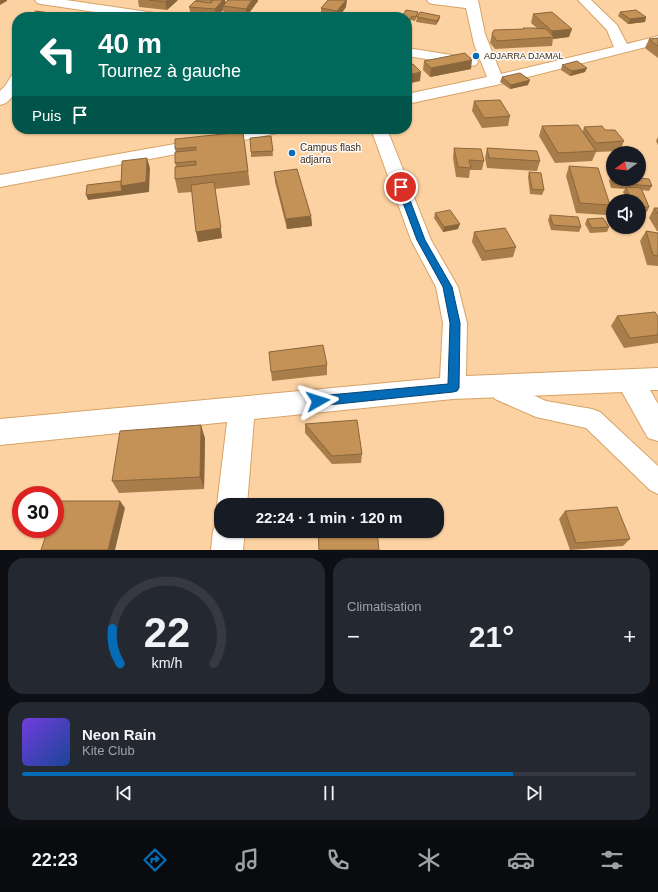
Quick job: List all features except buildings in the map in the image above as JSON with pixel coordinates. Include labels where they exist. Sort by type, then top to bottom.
[{"type":"street","points":[[41,0],[78,2],[109,12]]},
{"type":"street","points":[[433,0],[472,2],[477,34],[488,65],[496,80]]},
{"type":"street","points":[[584,0],[610,25],[619,39],[621,49]]},
{"type":"street","points":[[126,12],[142,4]]},
{"type":"street","points":[[412,98],[496,80],[658,40]]},
{"type":"street","points":[[412,53],[488,65]]},
{"type":"street","points":[[0,100],[12,88]]},
{"type":"street","points":[[0,181],[204,137],[229,134]]},
{"type":"street","points":[[381,134],[421,240],[448,287],[455,323],[453,388]]},
{"type":"street","points":[[0,432],[453,388],[658,379]]},
{"type":"street","points":[[630,381],[658,429]]},
{"type":"street","points":[[498,386],[503,392],[544,410],[592,419],[658,482]]},
{"type":"street","points":[[233,498],[242,408]]},
{"type":"street","points":[[227,550],[228,538]]},
{"type":"place","name":"ADJARRA DJAMAL","points":[[476,56]]},
{"type":"place","name":"Campus flash adjarra","points":[[292,153]]},
{"type":"route","points":[[318,401],[453,388],[455,323],[448,287],[421,240],[401,187]]}]
